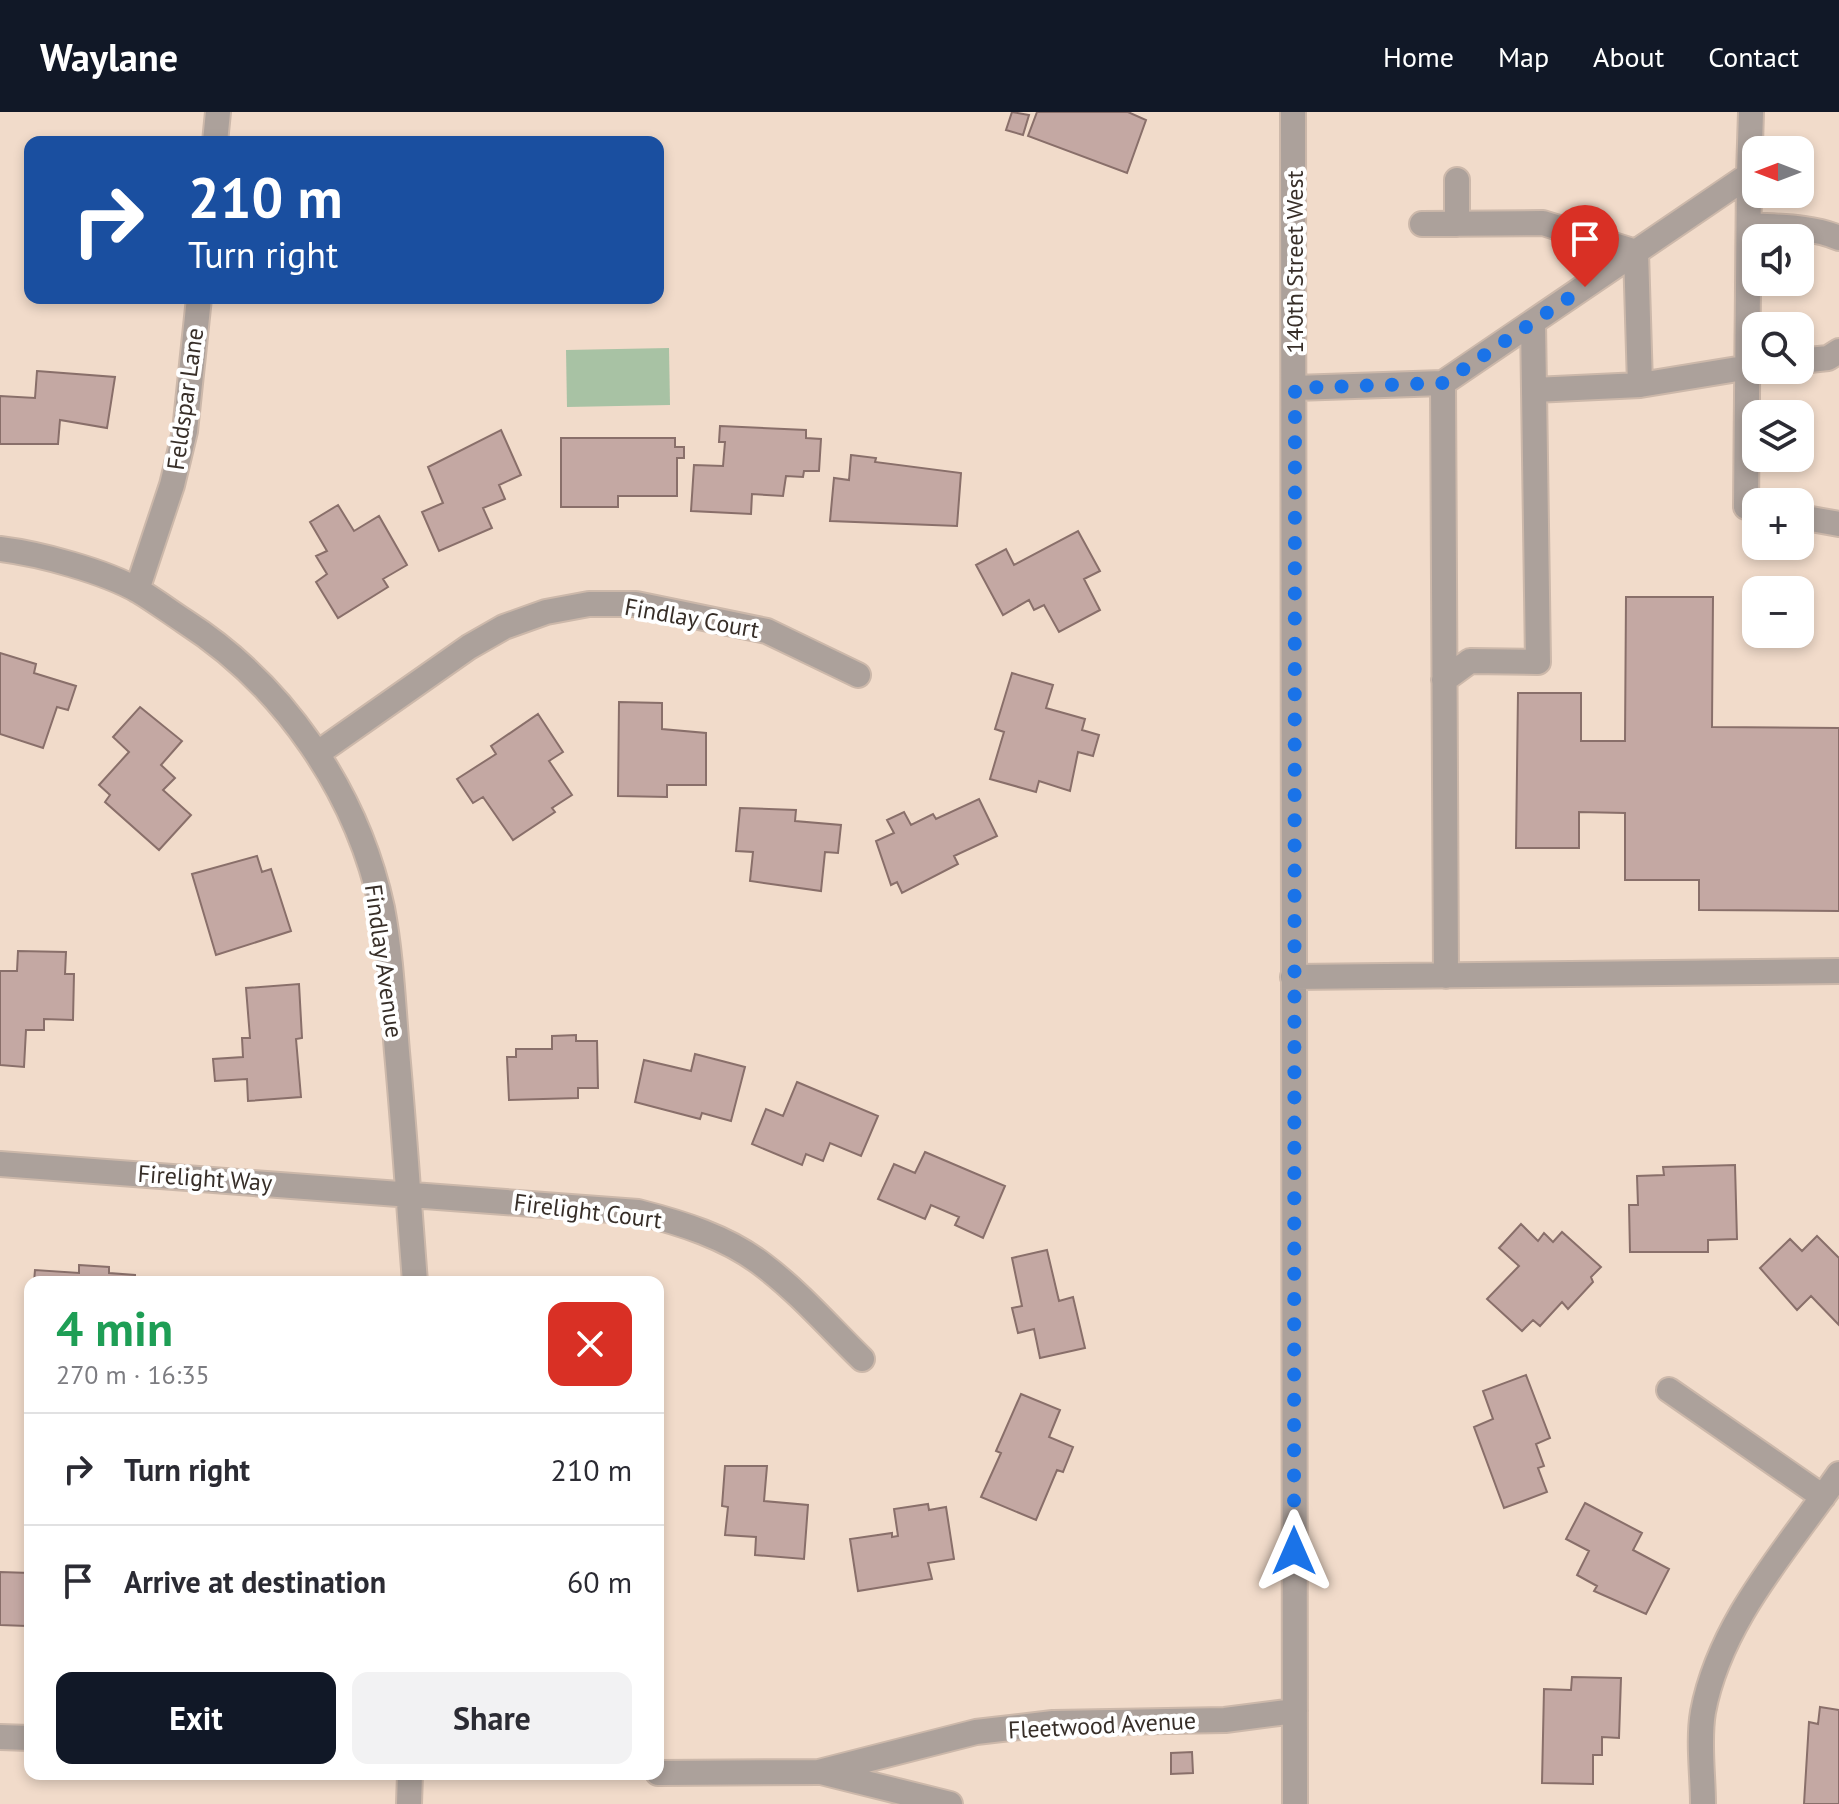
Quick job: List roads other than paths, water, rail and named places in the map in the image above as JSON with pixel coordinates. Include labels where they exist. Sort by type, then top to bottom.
[{"type":"street","points":[[216,136],[218,112]]},
{"type":"street","name":"140th Street West","points":[[1293,112],[1295,1804]]},
{"type":"street","points":[[1750,136],[1751,112]]},
{"type":"street","points":[[1457,180],[1457,224]]},
{"type":"street","points":[[1295,388],[1443,383],[1742,180]]},
{"type":"street","points":[[1422,224],[1543,223],[1636,252]]},
{"type":"street","points":[[1814,232],[1839,238]]},
{"type":"street","points":[[1636,252],[1640,385]]},
{"type":"street","name":"Feldspar Lane","points":[[137,590],[172,485],[185,431],[198,304]]},
{"type":"street","points":[[1444,680],[1470,661],[1538,662],[1533,322]]},
{"type":"street","points":[[1814,360],[1828,358],[1839,351]]},
{"type":"street","points":[[1534,390],[1640,385],[1742,368]]},
{"type":"street","points":[[1443,383],[1446,976]]},
{"type":"street","points":[[1747,488],[1751,384]]},
{"type":"street","points":[[1814,520],[1839,524]]},
{"type":"street","name":"Findlay Avenue","points":[[0,549],[49,559],[137,590],[211,638],[249,672],[288,713],[318,753],[346,804],[368,855],[382,908],[390,964],[415,1276]]},
{"type":"street","name":"Findlay Court","points":[[318,753],[469,647],[504,627],[546,612],[589,604],[636,604],[767,631],[858,675]]},
{"type":"street","points":[[1293,977],[1839,971]]},
{"type":"street","name":"Firelight Way","points":[[0,1164],[410,1193]]},
{"type":"street","name":"Firelight Court","points":[[410,1193],[622,1210],[689,1226],[761,1263],[862,1359]]},
{"type":"street","points":[[1669,1390],[1823,1497]]},
{"type":"street","points":[[1703,1804],[1703,1714],[1727,1640],[1747,1605],[1839,1474]]},
{"type":"street","name":"Fleetwood Avenue","points":[[664,1773],[819,1772],[976,1732],[1053,1723],[1225,1720],[1295,1711]]},
{"type":"street","points":[[0,1737],[24,1738]]},
{"type":"street","name":"Fleetwood Avenue","points":[[819,1772],[950,1804]]},
{"type":"street","points":[[409,1804],[410,1780]]}]
